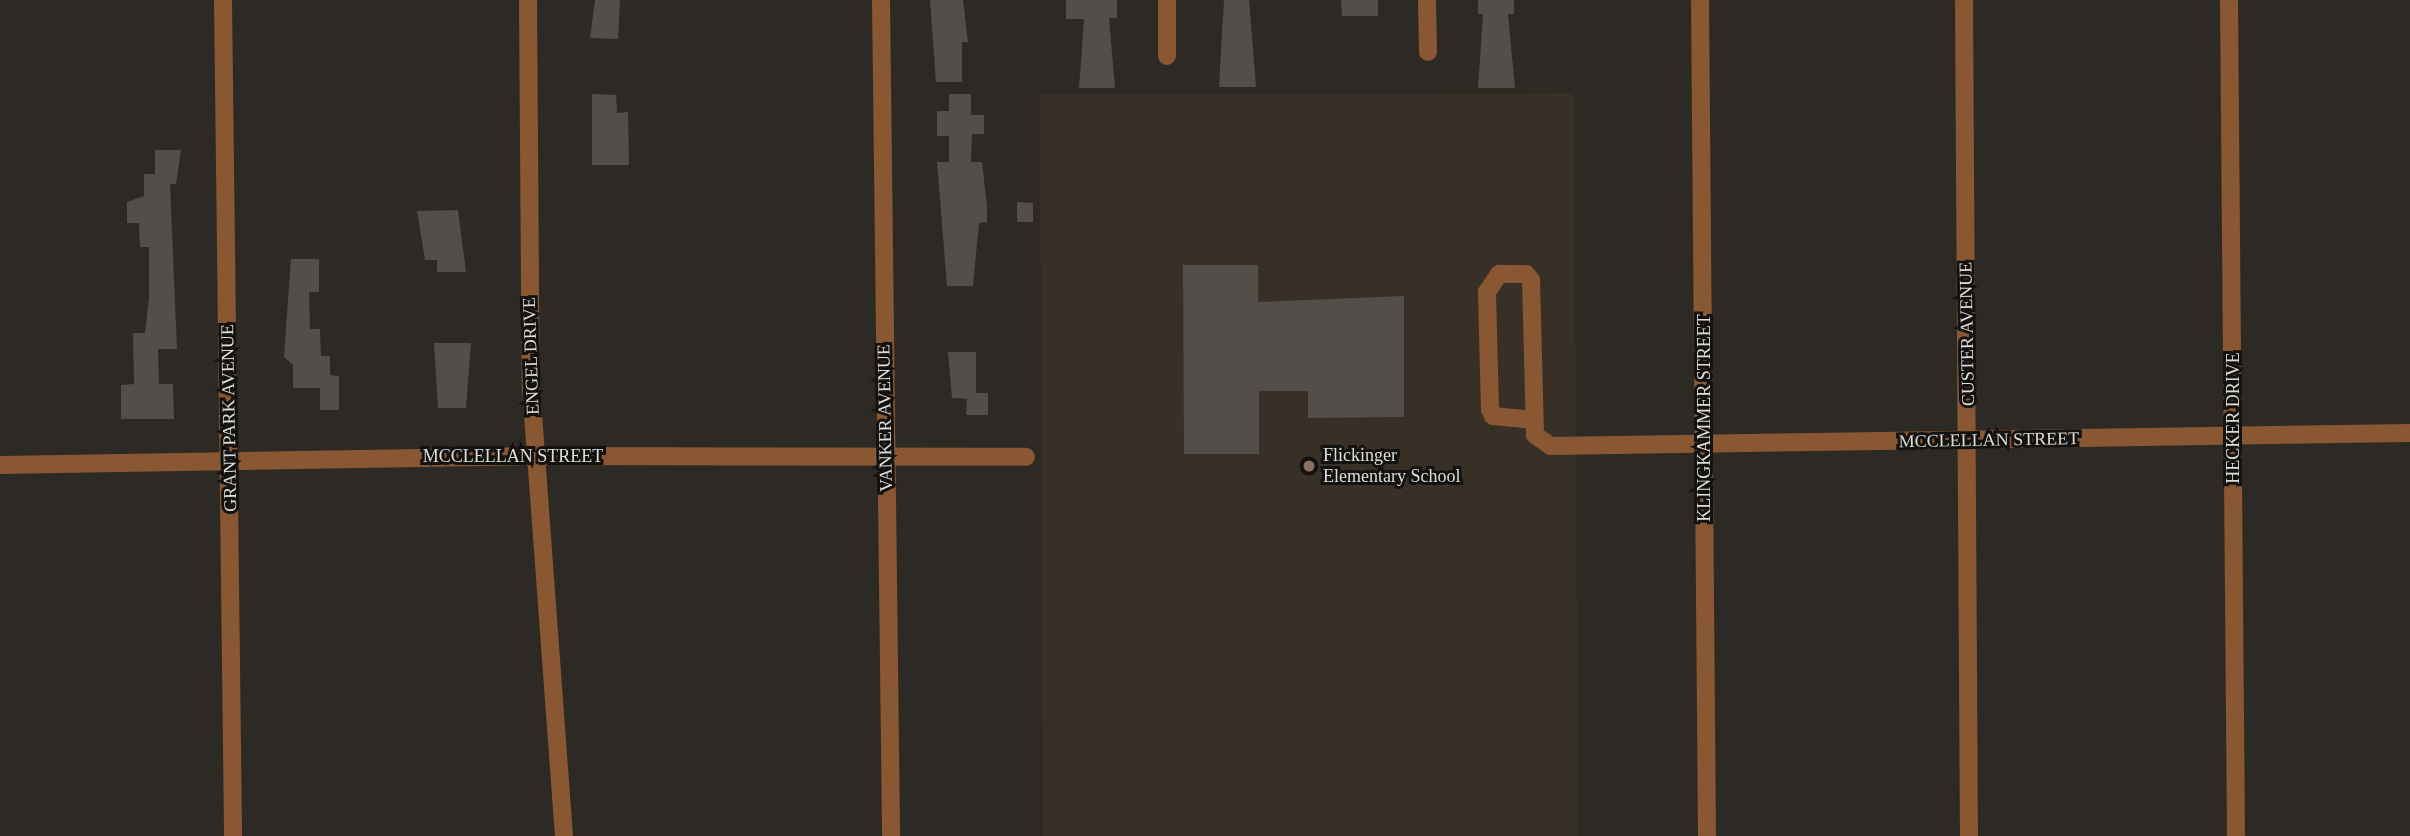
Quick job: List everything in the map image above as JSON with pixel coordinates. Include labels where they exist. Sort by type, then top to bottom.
[{"type":"street","name":"GRANT PARK AVENUE","points":[[223,0],[233,836]]},
{"type":"street","name":"ENGEL DRIVE","points":[[528,0],[535,456],[564,836]]},
{"type":"street","name":"VANKER AVENUE","points":[[881,0],[891,836]]},
{"type":"street","points":[[1167,0],[1167,56]]},
{"type":"street","points":[[1427,0],[1428,52]]},
{"type":"street","name":"KLINGKAMMER STREET","points":[[1700,0],[1707,836]]},
{"type":"street","name":"CUSTER AVENUE","points":[[1964,0],[1969,836]]},
{"type":"street","name":"HECKER DRIVE","points":[[2229,0],[2236,836]]},
{"type":"street","points":[[1499,274],[1526,274],[1531,280],[1534,420],[1493,416],[1490,409],[1488,292],[1499,274]]},
{"type":"street","name":"MCCLELLAN STREET","points":[[1534,420],[1535,435],[1567,449],[2410,433]]},
{"type":"street","name":"MCCLELLAN STREET","points":[[0,465],[229,458],[1026,457]]},
{"type":"shaded area","name":"Flickinger Elementary School","points":[[1574,93],[1578,836],[1043,836],[1040,95]]},
{"type":"building","points":[[595,0],[620,0],[618,39],[590,38]]},
{"type":"building","points":[[930,0],[963,0],[968,42],[962,42],[962,82],[936,82]]},
{"type":"building","points":[[1066,0],[1117,0],[1117,18],[1109,18],[1115,88],[1079,88],[1084,19],[1066,19]]},
{"type":"building","points":[[1224,0],[1249,0],[1256,87],[1219,87]]},
{"type":"building","points":[[1341,0],[1378,0],[1378,16],[1342,16]]},
{"type":"building","points":[[1478,0],[1514,0],[1514,14],[1508,14],[1515,88],[1478,88],[1483,14],[1478,14]]},
{"type":"building","points":[[592,94],[616,95],[617,113],[628,112],[629,165],[592,165]]},
{"type":"building","points":[[949,94],[971,94],[971,115],[984,115],[984,134],[972,134],[971,162],[982,162],[987,206],[987,222],[979,223],[973,286],[947,286],[937,162],[949,162],[949,136],[937,136],[937,111],[949,111]]},
{"type":"building","points":[[155,150],[181,150],[176,184],[170,184],[177,349],[158,349],[159,384],[173,384],[174,419],[121,419],[121,385],[134,384],[133,333],[145,333],[149,297],[149,247],[140,247],[139,223],[127,223],[127,202],[144,196],[144,174],[155,174]]},
{"type":"building","points":[[1017,202],[1033,203],[1033,222],[1017,222]]},
{"type":"building","points":[[458,210],[466,272],[437,272],[437,260],[425,260],[417,211]]},
{"type":"building","points":[[291,259],[319,259],[319,292],[309,292],[310,329],[320,329],[321,356],[330,356],[330,375],[339,376],[339,410],[320,410],[320,388],[293,388],[293,365],[284,357]]},
{"type":"building","points":[[1183,265],[1258,265],[1258,302],[1404,296],[1404,417],[1308,418],[1308,391],[1259,391],[1259,454],[1184,454]]},
{"type":"building","points":[[434,343],[471,343],[466,408],[438,408]]},
{"type":"building","points":[[948,352],[976,352],[976,393],[988,393],[988,415],[966,415],[967,399],[952,398]]},
{"type":"place","name":"Flickinger Elementary School","points":[[1309,466]]}]
